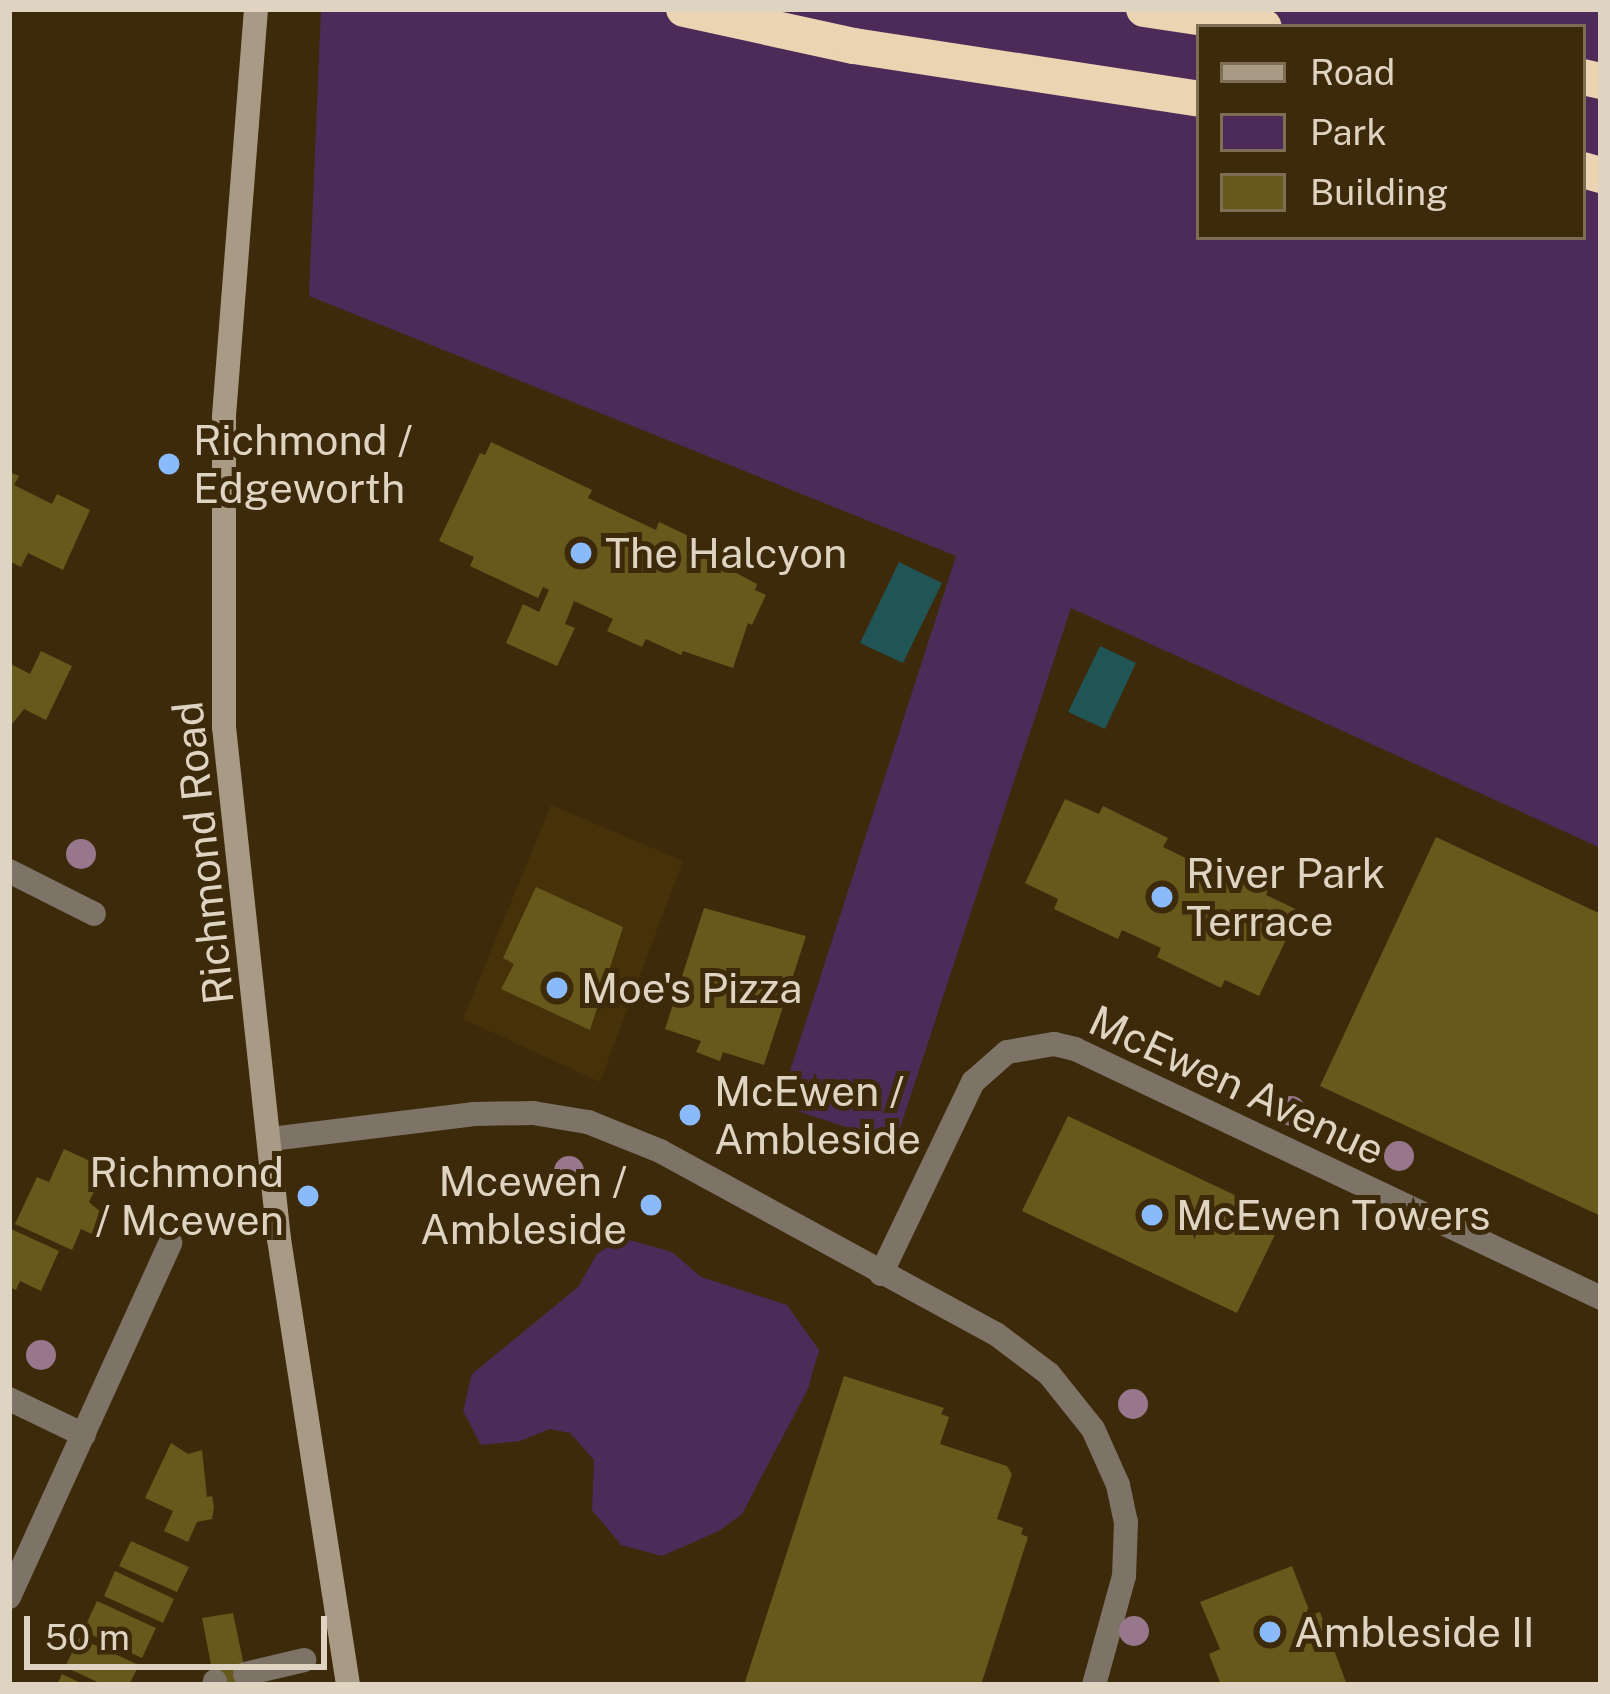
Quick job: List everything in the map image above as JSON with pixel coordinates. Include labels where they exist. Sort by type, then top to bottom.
[{"type":"highway","points":[[684,9],[854,46],[1196,99]]},
{"type":"highway","points":[[1144,9],[1244,24]]},
{"type":"main road","name":"Richmond Road","points":[[256,9],[224,418],[224,727],[296,1360],[348,1685]]},
{"type":"street","points":[[9,871],[94,914]]},
{"type":"street","name":"McEwen Avenue","points":[[881,1274],[973,1082],[1007,1052],[1054,1044],[1075,1049],[1601,1298]]},
{"type":"street","points":[[271,1139],[474,1114],[533,1113],[588,1122],[660,1151],[1024,1353],[1049,1374],[1105,1453],[1126,1522],[1124,1576],[1094,1685]]},
{"type":"street","points":[[9,1597],[170,1243]]},
{"type":"street","points":[[9,1399],[84,1435]]},
{"type":"street","points":[[245,1674],[304,1660]]},
{"type":"shaded area","points":[[551,805],[683,861],[600,1082],[463,1019]]},
{"type":"green space","points":[[321,9],[1601,9],[1601,848],[1071,608],[895,1143],[779,1105],[956,556],[309,296]]},
{"type":"green space","points":[[622,1238],[672,1252],[701,1277],[787,1305],[819,1350],[808,1389],[742,1514],[719,1531],[662,1556],[621,1545],[592,1510],[594,1460],[570,1433],[550,1429],[520,1441],[481,1445],[463,1411],[472,1374],[578,1287],[597,1254]]},
{"type":"water","points":[[899,562],[942,583],[903,663],[860,643]]},
{"type":"water","points":[[1100,646],[1136,663],[1105,729],[1068,712]]},
{"type":"building","name":"The Halcyon","points":[[491,442],[592,490],[588,498],[656,530],[659,522],[693,538],[689,548],[757,584],[755,590],[766,595],[752,625],[748,623],[733,668],[683,651],[681,655],[646,639],[642,647],[607,631],[613,619],[574,601],[565,624],[575,628],[557,666],[506,643],[523,604],[539,612],[549,590],[543,587],[538,598],[470,566],[474,557],[439,541],[480,453],[485,455]]},
{"type":"building","points":[[9,472],[19,476],[14,485],[52,504],[57,494],[90,510],[63,570],[28,553],[21,567],[9,561]]},
{"type":"building","points":[[41,651],[72,666],[46,720],[24,709],[9,728],[9,663],[30,674]]},
{"type":"building","name":"River Park Terrace","points":[[1065,799],[1099,814],[1103,806],[1168,838],[1163,847],[1200,865],[1205,856],[1270,887],[1266,895],[1300,911],[1259,996],[1225,980],[1221,988],[1157,957],[1161,948],[1122,930],[1118,939],[1054,909],[1058,899],[1025,883]]},
{"type":"building","points":[[1436,837],[1601,914],[1601,1216],[1320,1086]]},
{"type":"building","points":[[536,887],[623,927],[590,1030],[501,989],[514,964],[503,958]]},
{"type":"building","points":[[704,908],[806,936],[764,1065],[723,1052],[720,1061],[696,1052],[701,1041],[665,1029]]},
{"type":"building","name":"McEwen Towers","points":[[1068,1116],[1283,1218],[1237,1313],[1022,1211]]},
{"type":"building","points":[[64,1149],[105,1168],[89,1202],[103,1214],[94,1235],[81,1229],[72,1250],[15,1224],[37,1177],[49,1182]]},
{"type":"building","points":[[9,1228],[59,1251],[41,1291],[20,1281],[16,1290],[9,1287]]},
{"type":"building","points":[[844,1376],[944,1408],[941,1414],[949,1417],[940,1444],[1007,1466],[1012,1474],[997,1519],[1023,1528],[1021,1534],[1028,1537],[981,1685],[744,1685]]},
{"type":"building","points":[[171,1443],[188,1454],[202,1450],[207,1497],[212,1496],[214,1507],[212,1519],[197,1522],[188,1542],[164,1531],[173,1511],[145,1498]]},
{"type":"building","points":[[131,1541],[189,1567],[177,1592],[119,1566]]},
{"type":"building","name":"Ambleside II","points":[[1292,1566],[1311,1615],[1320,1612],[1347,1685],[1221,1685],[1209,1654],[1220,1649],[1200,1602]]},
{"type":"building","points":[[115,1571],[174,1599],[163,1623],[104,1596]]},
{"type":"building","points":[[97,1601],[156,1628],[142,1658],[83,1631]]},
{"type":"building","points":[[233,1613],[248,1685],[215,1685],[202,1618]]},
{"type":"building","points":[[79,1638],[139,1665],[129,1685],[104,1685],[65,1667]]},
{"type":"building","points":[[62,1674],[85,1685],[57,1685]]},
{"type":"place","name":"Richmond / Edgeworth","points":[[169,464]]},
{"type":"place","name":"The Halcyon","points":[[581,553]]},
{"type":"place","name":"River Park Terrace","points":[[1162,897]]},
{"type":"place","name":"Moe's Pizza","points":[[557,988]]},
{"type":"place","name":"McEwen / Ambleside","points":[[690,1115]]},
{"type":"place","name":"Richmond / Mcewen","points":[[308,1196]]},
{"type":"place","name":"Mcewen / Ambleside","points":[[651,1205]]},
{"type":"place","name":"McEwen Towers","points":[[1152,1215]]},
{"type":"place","name":"Ambleside II","points":[[1270,1632]]}]
